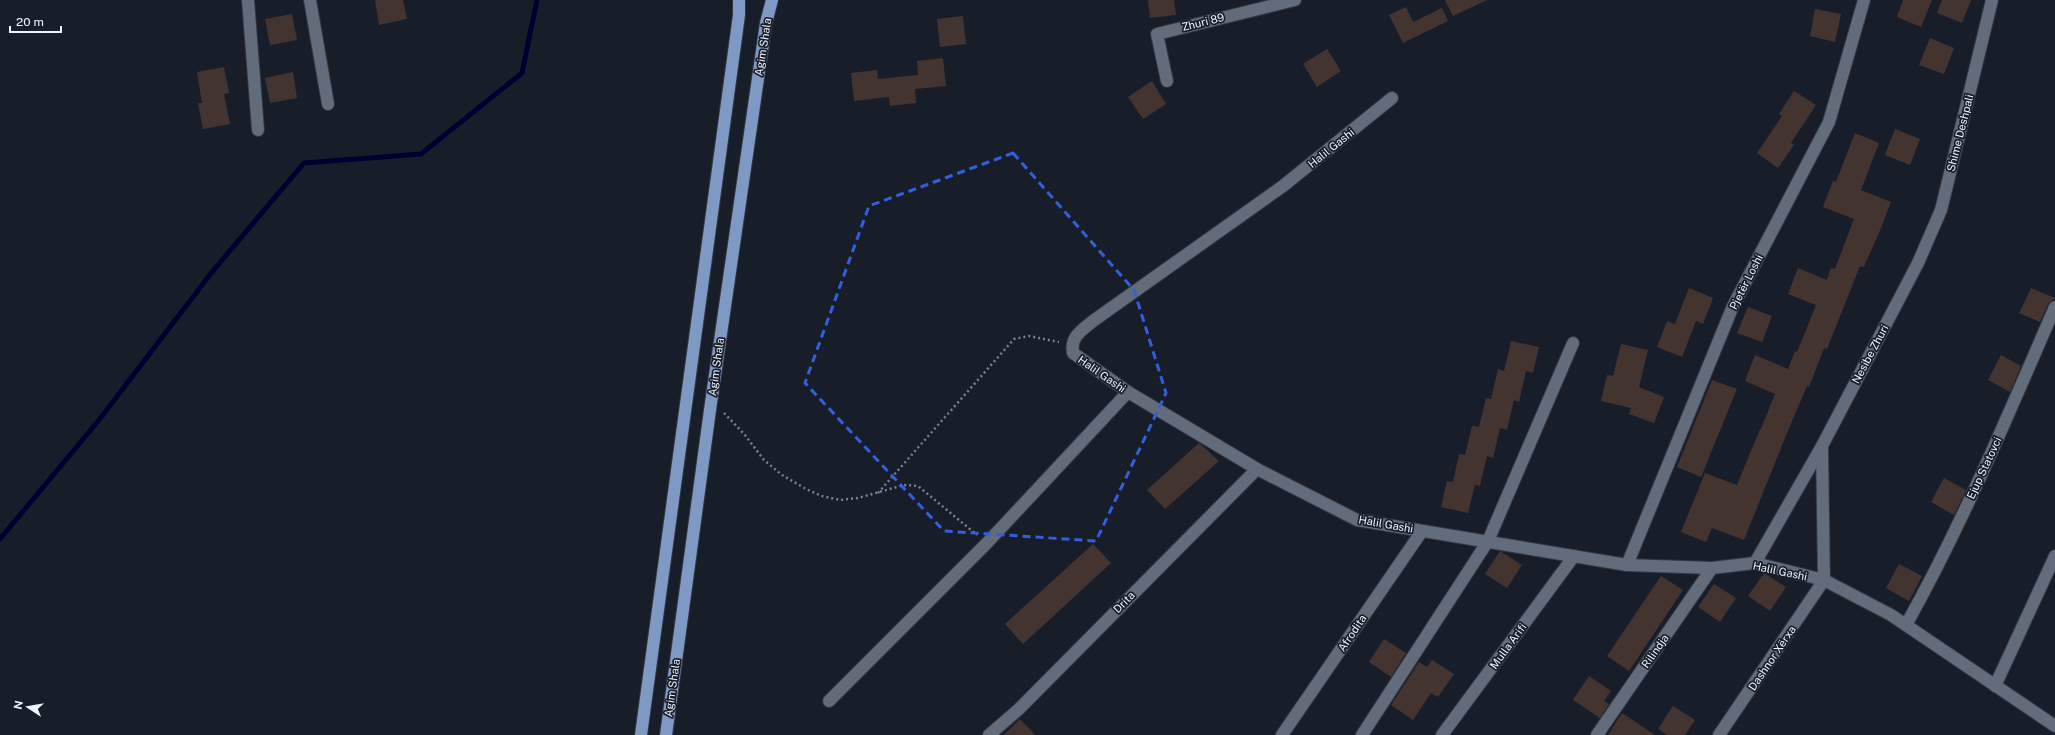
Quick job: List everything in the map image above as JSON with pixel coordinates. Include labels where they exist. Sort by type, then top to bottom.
[{"type":"main road","points":[[642,735],[739,0]]},
{"type":"main road","name":"Agim Shala","points":[[666,735],[710,410],[766,23],[772,0]]},
{"type":"street","points":[[248,0],[258,130]]},
{"type":"street","points":[[310,0],[328,104]]},
{"type":"street","name":"Zhuri 89","points":[[1166,81],[1157,34],[1295,0]]},
{"type":"street","name":"Pjetër Loshi","points":[[1627,564],[1733,306],[1829,122],[1864,0]]},
{"type":"street","name":"Shime Deshpali","points":[[1918,263],[1941,210],[1992,0]]},
{"type":"street","name":"Halil Gashi","points":[[1392,98],[1283,186],[1093,320],[1074,337],[1071,345],[1073,353],[1128,392],[1257,468],[1357,520],[1488,540],[1627,564],[1712,568],[1755,563],[1824,580],[1869,602],[1906,625],[2055,726]]},
{"type":"street","name":"Nesibe Zhuri","points":[[1755,563],[1822,446],[1918,263]]},
{"type":"street","name":"Ejup Statovci","points":[[1906,625],[1940,564],[2055,308]]},
{"type":"street","points":[[1362,735],[1488,540],[1573,343]]},
{"type":"street","points":[[829,701],[987,543],[1128,392]]},
{"type":"street","name":"Nesibe Zhuri","points":[[1822,446],[1824,580]]},
{"type":"street","name":"Drita","points":[[989,735],[1019,709],[1257,468]]},
{"type":"street","name":"Afrodita","points":[[1282,735],[1422,531]]},
{"type":"street","name":"Mulla Arifi","points":[[1442,735],[1574,556]]},
{"type":"street","points":[[1995,686],[2055,556]]},
{"type":"street","name":"Rilindja","points":[[1597,735],[1712,568]]},
{"type":"street","name":"Dashnor Xërxa","points":[[1719,735],[1824,580]]},
{"type":"path","points":[[878,494],[1014,339],[1029,336],[1071,345]]},
{"type":"path","points":[[710,410],[725,414],[745,435],[764,460],[782,475],[806,490],[822,496],[840,500],[878,494],[904,485],[918,486],[987,543]]},
{"type":"highlighted area","points":[[1013,153],[1134,290],[1166,393],[1096,541],[944,531],[805,383],[869,206]]},
{"type":"building","points":[[375,0],[403,0],[407,19],[379,25]]},
{"type":"building","points":[[1148,0],[1174,0],[1176,15],[1150,18]]},
{"type":"building","points":[[1445,0],[1487,0],[1453,16]]},
{"type":"building","points":[[1903,0],[1932,0],[1921,27],[1897,17]]},
{"type":"building","points":[[1942,0],[1971,0],[1962,23],[1937,13]]},
{"type":"building","points":[[1406,7],[1413,22],[1442,8],[1448,21],[1403,43],[1389,15]]},
{"type":"building","points":[[1815,9],[1841,14],[1835,42],[1810,36]]},
{"type":"building","points":[[292,14],[297,40],[270,45],[265,19]]},
{"type":"building","points":[[963,16],[966,44],[940,47],[937,19]]},
{"type":"building","points":[[1930,38],[1954,48],[1944,74],[1919,65]]},
{"type":"building","points":[[1327,49],[1341,71],[1317,87],[1303,64]]},
{"type":"building","points":[[943,58],[946,86],[915,89],[916,103],[890,106],[889,97],[854,101],[851,73],[877,70],[878,79],[918,75],[917,61]]},
{"type":"building","points":[[224,67],[229,93],[224,94],[230,124],[203,129],[198,103],[202,103],[197,72]]},
{"type":"building","points":[[293,72],[297,98],[270,103],[265,78]]},
{"type":"building","points":[[1152,81],[1166,104],[1143,119],[1128,97]]},
{"type":"building","points":[[1794,91],[1816,105],[1791,143],[1794,145],[1778,168],[1757,153],[1782,116],[1779,114]]},
{"type":"building","points":[[1895,129],[1920,139],[1910,165],[1885,155]]},
{"type":"building","points":[[1855,133],[1879,143],[1861,190],[1891,202],[1864,267],[1860,266],[1827,349],[1824,348],[1809,387],[1807,386],[1744,540],[1712,528],[1706,542],[1681,532],[1705,473],[1737,485],[1775,394],[1745,381],[1755,355],[1788,369],[1795,351],[1797,352],[1816,305],[1788,294],[1798,268],[1827,280],[1831,268],[1835,269],[1854,219],[1823,207],[1833,181],[1836,182]]},
{"type":"building","points":[[1689,288],[1713,298],[1703,324],[1696,321],[1682,357],[1657,347],[1667,321],[1675,324]]},
{"type":"building","points":[[2031,288],[2055,298],[2048,304],[2040,322],[2019,313]]},
{"type":"building","points":[[1748,307],[1772,316],[1762,342],[1737,333]]},
{"type":"building","points":[[1511,341],[1539,347],[1533,373],[1526,371],[1519,402],[1514,400],[1507,430],[1500,428],[1493,458],[1487,456],[1480,486],[1475,485],[1468,513],[1441,507],[1447,481],[1453,482],[1459,454],[1465,455],[1472,426],[1479,427],[1486,398],[1491,399],[1498,369],[1504,371]]},
{"type":"building","points":[[1621,344],[1648,350],[1639,387],[1664,397],[1654,423],[1629,414],[1631,408],[1601,401],[1607,375],[1613,376]]},
{"type":"building","points":[[2001,355],[2021,366],[2010,392],[1988,380]]},
{"type":"building","points":[[1712,380],[1737,389],[1701,477],[1677,467]]},
{"type":"building","points":[[1199,443],[1219,461],[1165,509],[1147,490]]},
{"type":"building","points":[[1944,478],[1966,490],[1954,515],[1931,502]]},
{"type":"building","points":[[1093,544],[1111,563],[1023,644],[1005,624]]},
{"type":"building","points":[[1500,551],[1522,565],[1507,588],[1485,574]]},
{"type":"building","points":[[1899,564],[1922,576],[1909,601],[1886,588]]},
{"type":"building","points":[[1764,573],[1786,587],[1770,611],[1748,596]]},
{"type":"building","points":[[1661,576],[1683,590],[1629,671],[1607,656]]},
{"type":"building","points":[[1714,584],[1736,598],[1720,622],[1698,607]]},
{"type":"building","points":[[1384,639],[1406,653],[1391,677],[1369,662]]},
{"type":"building","points":[[1432,660],[1454,674],[1438,697],[1431,693],[1413,720],[1391,705],[1419,662],[1427,667]]},
{"type":"building","points":[[1589,676],[1611,691],[1604,701],[1609,704],[1600,718],[1573,700]]},
{"type":"building","points":[[1673,706],[1695,720],[1685,735],[1667,735],[1658,729]]},
{"type":"building","points":[[1622,713],[1655,735],[1608,735]]},
{"type":"building","points":[[1020,719],[1035,735],[1004,735]]},
{"type":"waterway","points":[[0,539],[99,420],[212,272],[304,163],[421,154],[522,73],[537,0]]}]
